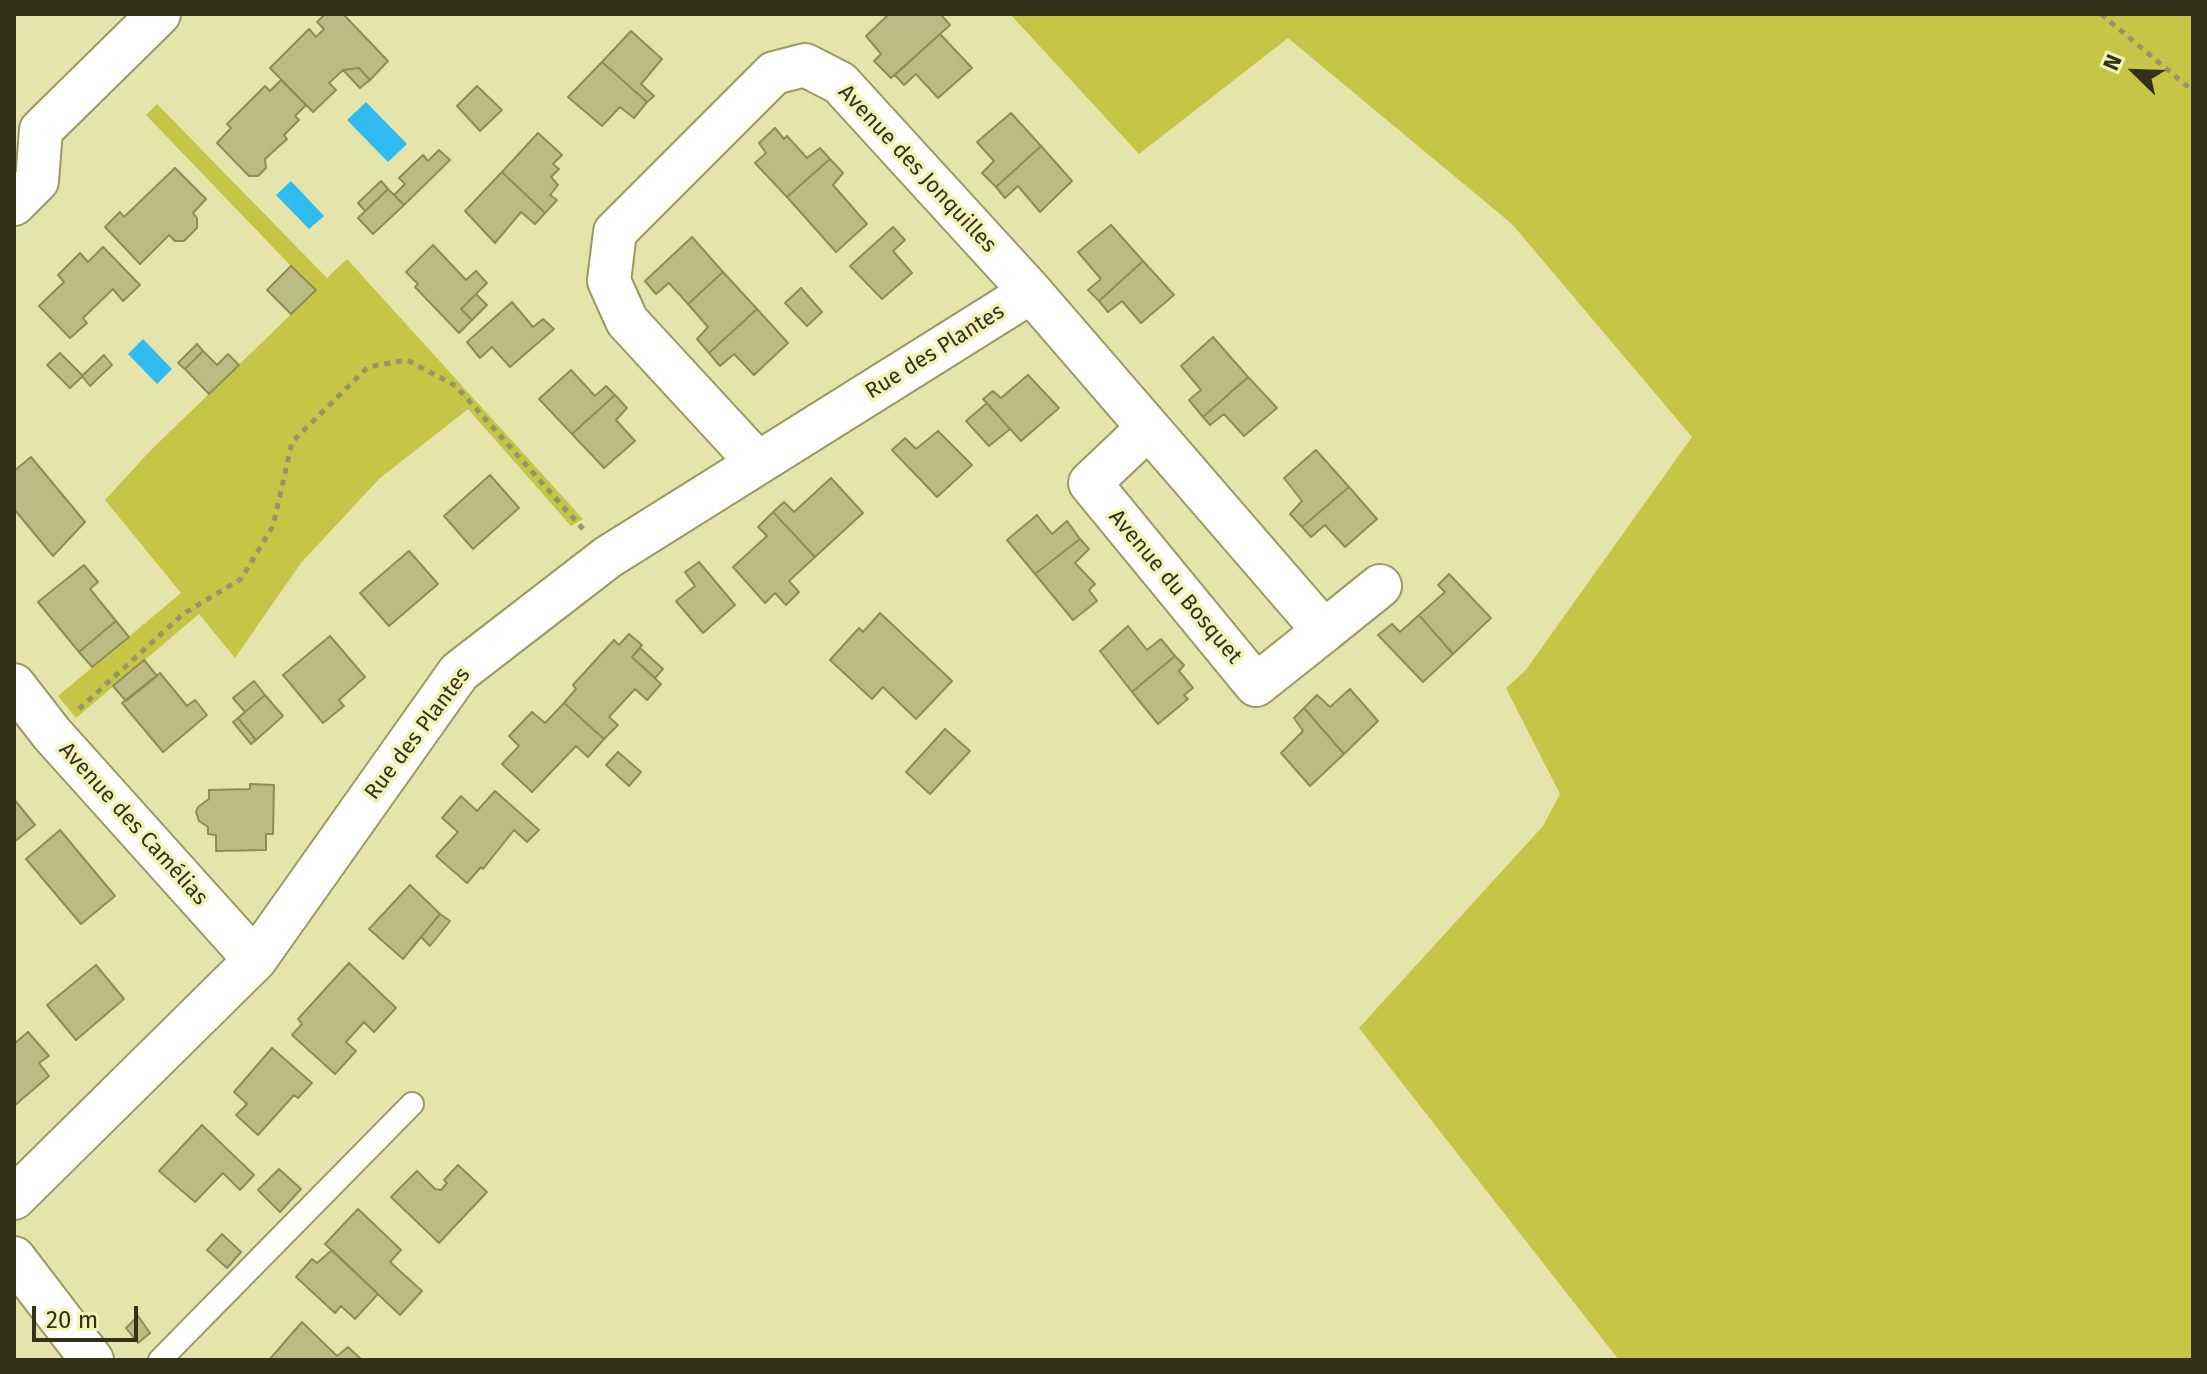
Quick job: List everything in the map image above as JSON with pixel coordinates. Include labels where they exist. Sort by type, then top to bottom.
[{"type":"street","points":[[14,204],[37,181],[41,130],[159,14]]},
{"type":"street","name":"Avenue des Jonquilles","points":[[757,462],[627,321],[609,281],[615,232],[774,73],[805,65],[840,83],[1031,292]]},
{"type":"street","points":[[1031,292],[1324,631]]},
{"type":"street","name":"Rue des Plantes","points":[[14,1198],[255,960],[459,672],[608,557],[1031,292]]},
{"type":"street","name":"Avenue du Bosquet","points":[[1147,429],[1090,483],[1256,685],[1380,586]]},
{"type":"street","name":"Avenue des Camélias","points":[[14,685],[52,734],[255,960]]},
{"type":"street","points":[[14,1258],[92,1360]]},
{"type":"lane","points":[[160,1360],[412,1104]]},
{"type":"path","points":[[2101,14],[2193,91]]},
{"type":"path","points":[[52,734],[183,614],[241,579],[273,526],[292,442],[368,367],[407,360],[456,386],[608,557]]},
{"type":"shaded area","points":[[1010,14],[2193,14],[2193,1360],[1619,1360],[1359,1028],[1543,826],[1560,794],[1506,688],[1525,671],[1692,437],[1512,224],[1288,38],[1139,154]]},
{"type":"shaded area","points":[[157,104],[327,278],[347,259],[583,519],[571,526],[468,409],[379,479],[301,563],[235,658],[199,614],[76,718],[58,696],[181,593],[105,500],[151,450],[315,291],[146,115]]},
{"type":"water","points":[[366,102],[407,144],[388,162],[347,120]]},
{"type":"water","points":[[291,181],[324,216],[309,229],[276,195]]},
{"type":"water","points":[[143,339],[172,369],[157,384],[128,354]]},
{"type":"building","points":[[325,14],[343,14],[388,61],[370,80],[359,68],[343,70],[329,83],[336,90],[313,112],[270,68],[309,29],[316,37],[324,29],[317,22]]},
{"type":"building","points":[[889,14],[944,14],[942,16],[950,25],[891,78],[874,61],[881,54],[866,36]]},
{"type":"building","points":[[631,31],[662,59],[641,84],[654,96],[647,102],[602,62]]},
{"type":"building","points":[[940,34],[972,68],[938,98],[916,74],[904,85],[895,75]]},
{"type":"building","points":[[602,62],[647,102],[634,118],[620,107],[602,126],[568,97]]},
{"type":"building","points":[[359,68],[370,80],[360,88],[343,70]]},
{"type":"building","points":[[281,80],[306,105],[295,116],[299,120],[284,135],[287,139],[265,159],[266,168],[258,176],[249,176],[217,143],[231,128],[227,124],[265,86],[270,91]]},
{"type":"building","points":[[477,86],[502,110],[480,131],[457,106]]},
{"type":"building","points":[[1011,113],[1041,146],[996,187],[982,173],[994,161],[977,142]]},
{"type":"building","points":[[775,128],[807,158],[820,148],[830,159],[787,197],[755,163],[766,153],[759,143]]},
{"type":"building","points":[[538,133],[562,155],[553,164],[559,169],[551,177],[558,185],[550,195],[557,200],[545,213],[502,172]]},
{"type":"building","points":[[1041,146],[1072,181],[1040,212],[1018,186],[1005,198],[996,187]]},
{"type":"building","points":[[439,150],[450,160],[404,205],[394,195],[405,184],[399,178],[423,155],[428,161]]},
{"type":"building","points":[[830,159],[843,173],[833,185],[867,224],[836,252],[787,197]]},
{"type":"building","points":[[175,168],[206,199],[193,213],[197,218],[197,228],[184,241],[175,241],[169,235],[140,264],[105,227],[120,212],[124,217]]},
{"type":"building","points":[[502,172],[545,213],[535,224],[521,212],[495,243],[465,211]]},
{"type":"building","points":[[381,181],[388,189],[365,211],[358,203]]},
{"type":"building","points":[[388,189],[404,205],[373,234],[358,218]]},
{"type":"building","points":[[1111,225],[1143,261],[1099,301],[1088,290],[1101,279],[1078,252]]},
{"type":"building","points":[[893,227],[905,240],[893,251],[912,273],[882,299],[850,266]]},
{"type":"building","points":[[692,237],[723,272],[688,304],[669,283],[656,294],[645,281]]},
{"type":"building","points":[[433,245],[466,280],[476,271],[487,283],[461,309],[472,320],[459,333],[415,287],[418,284],[406,272]]},
{"type":"building","points":[[103,247],[140,285],[123,301],[113,289],[83,318],[87,323],[70,338],[39,306],[64,282],[58,275],[80,253],[88,262]]},
{"type":"building","points":[[1143,261],[1174,295],[1141,323],[1122,301],[1108,312],[1099,301]]},
{"type":"building","points":[[291,266],[316,290],[291,314],[267,290]]},
{"type":"building","points":[[723,272],[757,309],[709,353],[697,339],[708,327],[688,304]]},
{"type":"building","points":[[801,288],[822,312],[807,326],[785,303]]},
{"type":"building","points":[[476,294],[487,305],[472,320],[461,309]]},
{"type":"building","points":[[512,302],[533,327],[543,319],[554,329],[510,367],[492,347],[480,358],[467,342]]},
{"type":"building","points":[[757,309],[788,343],[754,375],[734,354],[720,366],[709,353]]},
{"type":"building","points":[[1213,337],[1248,377],[1203,417],[1189,400],[1201,390],[1181,366]]},
{"type":"building","points":[[197,344],[203,351],[185,369],[178,363]]},
{"type":"building","points":[[203,351],[217,365],[228,354],[239,365],[209,394],[185,369]]},
{"type":"building","points":[[60,353],[83,376],[70,388],[47,365]]},
{"type":"building","points":[[104,355],[112,365],[90,386],[82,376]]},
{"type":"building","points":[[571,370],[595,396],[606,386],[615,395],[572,434],[539,399]]},
{"type":"building","points":[[1028,375],[1059,408],[1021,441],[983,399],[993,391],[1001,398]]},
{"type":"building","points":[[1248,377],[1277,408],[1244,436],[1224,414],[1210,425],[1203,417]]},
{"type":"building","points":[[615,395],[627,408],[616,420],[635,441],[604,468],[572,434]]},
{"type":"building","points":[[987,403],[1010,429],[989,446],[966,421]]},
{"type":"building","points":[[938,431],[972,465],[937,497],[892,450],[905,438],[916,449]]},
{"type":"building","points":[[1316,450],[1349,487],[1302,527],[1290,514],[1302,501],[1284,478]]},
{"type":"building","points":[[31,457],[85,522],[53,556],[14,509],[14,471]]},
{"type":"building","points":[[490,475],[519,508],[473,549],[444,516]]},
{"type":"building","points":[[831,478],[863,513],[815,557],[773,512],[784,502],[794,512]]},
{"type":"building","points":[[1349,487],[1377,519],[1345,547],[1325,525],[1311,537],[1302,527]]},
{"type":"building","points":[[773,512],[815,557],[789,581],[799,592],[786,605],[775,593],[765,603],[733,567],[767,536],[758,527]]},
{"type":"building","points":[[1037,515],[1052,534],[1067,521],[1080,539],[1035,574],[1007,540]]},
{"type":"building","points":[[1080,539],[1089,549],[1075,563],[1095,584],[1089,590],[1097,601],[1073,620],[1035,574]]},
{"type":"building","points":[[409,551],[438,584],[389,626],[360,593]]},
{"type":"building","points":[[699,562],[735,605],[703,633],[676,601],[695,586],[685,572]]},
{"type":"building","points":[[84,565],[98,582],[90,589],[116,621],[79,652],[38,602]]},
{"type":"building","points":[[1449,574],[1491,618],[1453,654],[1419,615],[1445,592],[1438,585]]},
{"type":"building","points":[[880,613],[952,681],[916,719],[883,687],[872,699],[830,660],[859,628],[863,632]]},
{"type":"building","points":[[1419,615],[1453,654],[1423,682],[1378,635],[1392,624],[1400,632]]},
{"type":"building","points":[[116,621],[129,637],[92,667],[79,652]]},
{"type":"building","points":[[1128,626],[1147,650],[1161,639],[1175,656],[1132,692],[1100,651]]},
{"type":"building","points":[[629,634],[642,645],[632,657],[661,684],[647,700],[635,689],[609,717],[618,725],[604,739],[564,703],[576,689],[573,685],[614,640],[619,645]]},
{"type":"building","points":[[330,636],[365,677],[339,700],[344,706],[323,723],[283,675]]},
{"type":"building","points":[[640,648],[663,669],[655,678],[632,657]]},
{"type":"building","points":[[1175,656],[1184,665],[1179,671],[1193,688],[1184,695],[1188,699],[1158,724],[1132,692]]},
{"type":"building","points":[[144,660],[157,676],[126,701],[113,686]]},
{"type":"building","points":[[160,673],[187,706],[195,700],[207,715],[163,752],[122,703]]},
{"type":"building","points":[[254,681],[265,695],[245,712],[233,698]]},
{"type":"building","points":[[1350,689],[1378,721],[1344,754],[1304,708],[1317,695],[1330,707]]},
{"type":"building","points":[[265,695],[283,716],[256,740],[238,718]]},
{"type":"building","points":[[564,703],[604,739],[588,757],[576,746],[532,792],[502,764],[519,746],[509,736],[532,712],[545,723]]},
{"type":"building","points":[[1304,708],[1344,754],[1310,786],[1281,753],[1303,731],[1294,718]]},
{"type":"building","points":[[238,718],[256,740],[251,744],[233,722]]},
{"type":"building","points":[[945,729],[970,751],[930,794],[906,772]]},
{"type":"building","points":[[618,752],[641,772],[629,786],[606,765]]},
{"type":"building","points":[[250,784],[274,785],[273,834],[266,834],[266,850],[216,851],[216,835],[208,834],[208,827],[199,821],[198,807],[209,799],[209,790],[250,789]]},
{"type":"building","points":[[495,791],[539,830],[527,842],[514,830],[483,869],[481,867],[467,883],[436,856],[458,832],[442,818],[461,796],[477,811]]},
{"type":"building","points":[[14,799],[35,825],[14,842]]},
{"type":"building","points":[[60,830],[115,896],[81,924],[26,859]]},
{"type":"building","points":[[410,885],[440,914],[403,959],[369,929]]},
{"type":"building","points":[[440,914],[450,921],[430,946],[421,937]]},
{"type":"building","points":[[349,963],[396,1008],[374,1032],[364,1022],[346,1042],[356,1051],[335,1074],[292,1035],[302,1024],[298,1019]]},
{"type":"building","points":[[96,965],[124,999],[76,1040],[47,1005]]},
{"type":"building","points":[[28,1032],[49,1056],[39,1063],[49,1076],[14,1106],[14,1044]]},
{"type":"building","points":[[272,1048],[312,1083],[298,1098],[294,1095],[258,1135],[236,1115],[247,1104],[234,1092]]},
{"type":"building","points":[[202,1125],[254,1175],[240,1190],[223,1173],[195,1202],[159,1171]]},
{"type":"building","points":[[458,1165],[487,1192],[439,1243],[391,1197],[417,1171],[435,1189],[441,1190],[447,1183],[444,1180]]},
{"type":"building","points":[[279,1169],[301,1189],[280,1212],[258,1190]]},
{"type":"building","points":[[358,1209],[401,1250],[390,1262],[422,1291],[400,1315],[325,1244]]},
{"type":"building","points":[[222,1234],[241,1252],[227,1268],[207,1250]]},
{"type":"building","points":[[332,1250],[378,1294],[355,1319],[341,1306],[335,1313],[296,1277],[312,1259],[317,1263]]},
{"type":"building","points":[[138,1316],[150,1333],[138,1343],[126,1328]]},
{"type":"building","points":[[302,1322],[337,1356],[348,1347],[362,1360],[269,1360]]}]
